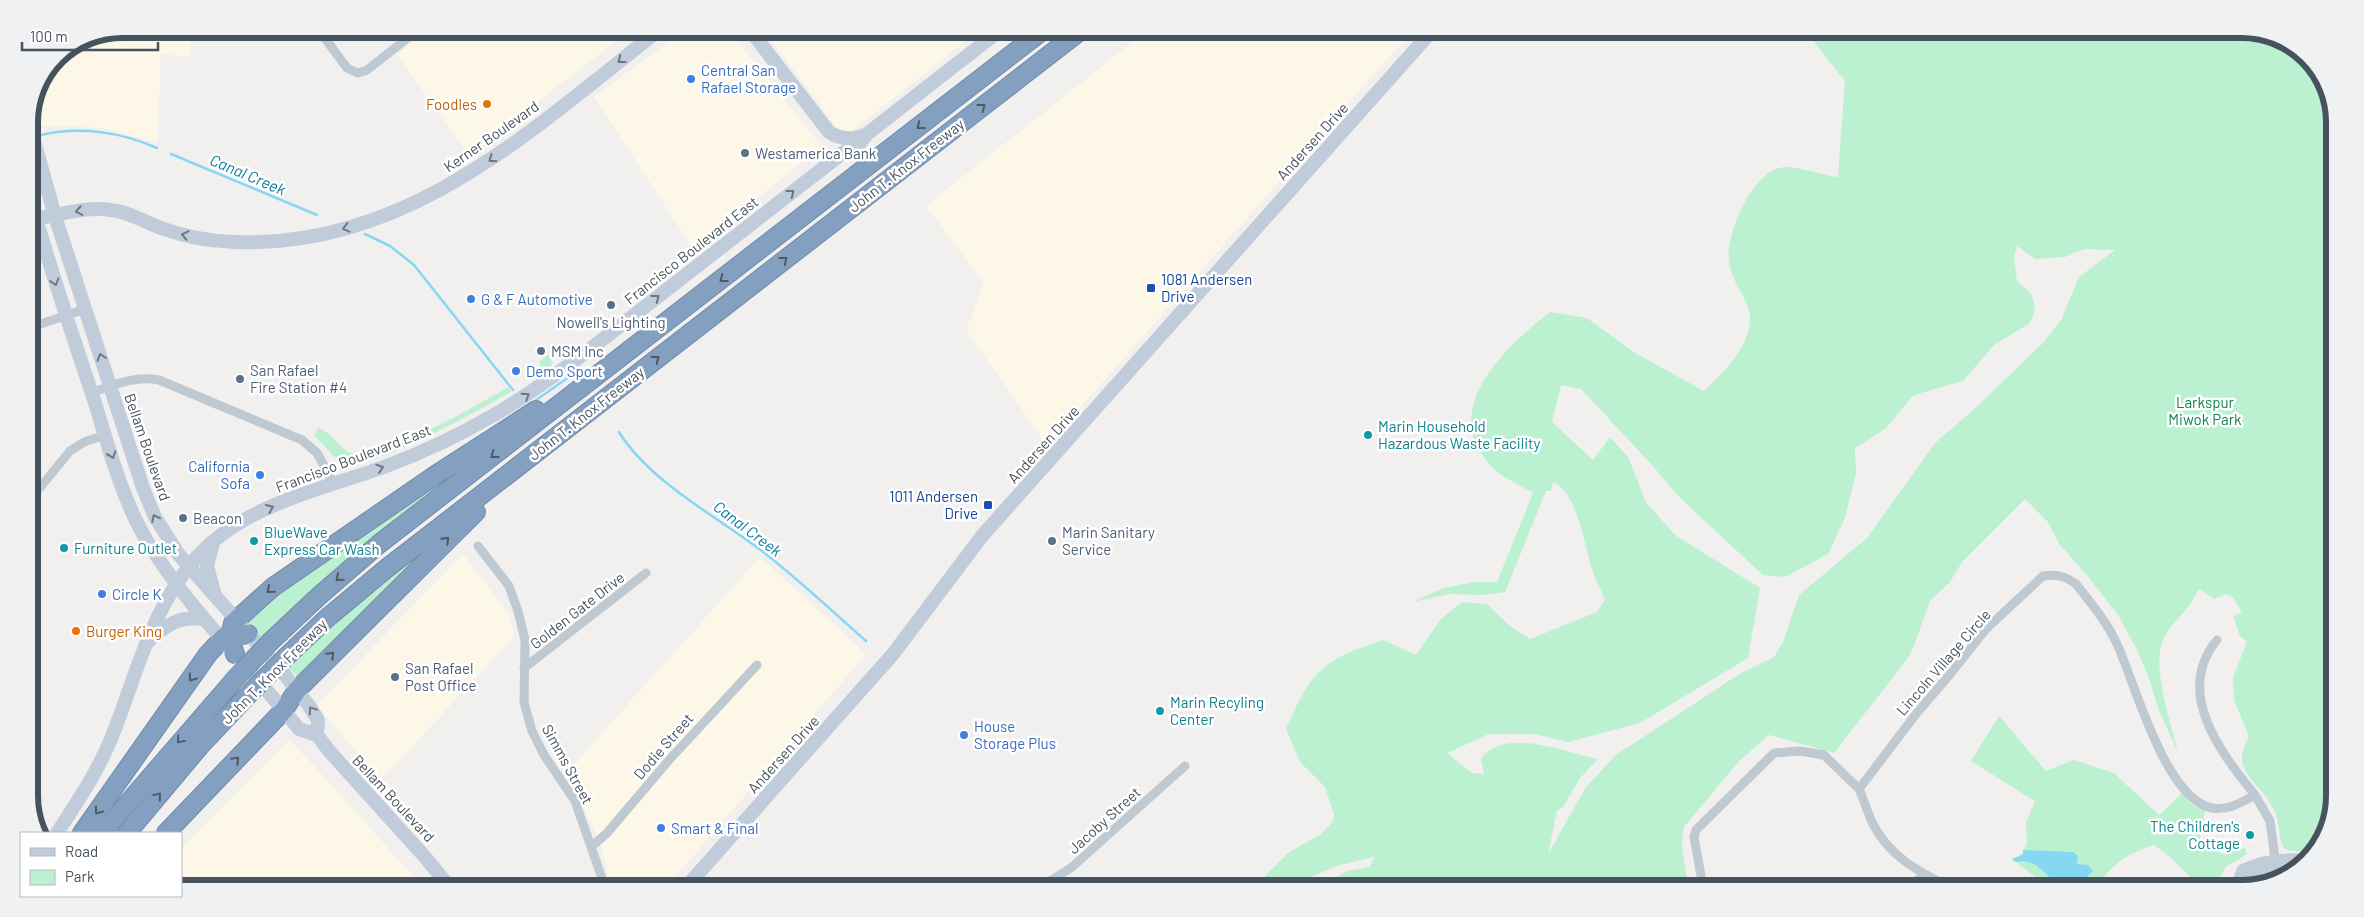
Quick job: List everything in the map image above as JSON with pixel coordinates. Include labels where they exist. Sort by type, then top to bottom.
[{"type":"highway","name":"John T. Knox Freeway","points":[[630,351],[1033,38]]},
{"type":"highway","name":"John T. Knox Freeway","points":[[128,832],[200,746],[251,692],[287,656],[372,581],[1071,38]]},
{"type":"highway","points":[[83,832],[208,654],[281,581],[423,483],[630,351]]},
{"type":"highway","points":[[103,832],[236,678],[270,642],[319,596],[379,544],[630,351]]},
{"type":"highway","points":[[167,832],[284,710],[297,690],[453,534],[576,421]]},
{"type":"highway","points":[[229,631],[248,634]]},
{"type":"highway","points":[[229,631],[235,654]]},
{"type":"highway","points":[[154,832],[202,794]]},
{"type":"main road","name":"Kerner Boulevard","points":[[38,219],[87,210],[109,209],[132,215],[174,232],[204,239],[235,242],[297,238],[360,224],[416,203],[472,173],[649,38]]},
{"type":"main road","points":[[756,38],[829,132],[832,141],[845,145]]},
{"type":"main road","name":"Francisco Boulevard East","points":[[58,832],[103,758],[143,647],[155,620],[189,567],[213,542],[238,524],[261,512],[430,448],[481,422],[526,395],[578,359],[845,145],[857,147],[867,134],[990,38]]},
{"type":"main road","name":"Andersen Drive","points":[[692,880],[893,654],[986,532],[1426,38]]},
{"type":"main road","name":"Bellam Boulevard","points":[[38,156],[85,309],[132,454],[155,517],[174,548],[215,596],[229,631]]},
{"type":"main road","points":[[38,237],[105,435],[141,531],[177,584],[204,619]]},
{"type":"main road","points":[[105,435],[113,424],[116,402]]},
{"type":"main road","points":[[105,435],[120,440],[132,454]]},
{"type":"main road","points":[[213,542],[207,566],[215,596]]},
{"type":"main road","points":[[143,647],[170,623],[187,618],[204,619],[229,631]]},
{"type":"main road","name":"Bellam Boulevard","points":[[248,634],[297,690],[316,716],[318,724],[317,734]]},
{"type":"main road","name":"Bellam Boulevard","points":[[235,654],[299,729],[317,734],[343,768],[444,880]]},
{"type":"main road","points":[[2237,880],[2243,871],[2279,869]]},
{"type":"street","points":[[325,38],[347,68],[358,73],[367,70],[409,38]]},
{"type":"street","points":[[641,38],[644,42]]},
{"type":"street","points":[[38,325],[85,309]]},
{"type":"street","points":[[91,392],[138,379],[159,380],[302,440],[314,449],[334,484]]},
{"type":"street","points":[[38,490],[70,451],[84,442],[105,435]]},
{"type":"street","name":"Simms Street","points":[[478,546],[509,586],[523,627],[524,702],[532,730],[544,755],[570,790],[592,846],[603,880]]},
{"type":"street","name":"Golden Gate Drive","points":[[524,668],[646,573]]},
{"type":"street","name":"Lincoln Village Circle","points":[[1859,789],[1910,720],[1952,673],[1986,628],[2043,576],[2055,574],[2067,577],[2076,584],[2116,641],[2137,692],[2151,735],[2160,753],[2183,787],[2194,799],[2212,808],[2226,808],[2255,795]]},
{"type":"street","points":[[2217,640],[2207,652],[2202,665],[2199,697],[2209,728],[2255,795],[2270,821],[2279,869]]},
{"type":"street","name":"Dodie Street","points":[[592,846],[607,834],[669,760],[757,666]]},
{"type":"street","points":[[1701,880],[1694,837],[1696,830],[1774,753],[1800,751],[1824,755],[1857,785],[1879,834],[1902,861],[1935,880]]},
{"type":"street","name":"Jacoby Street","points":[[1052,880],[1072,867],[1185,766]]},
{"type":"street","points":[[1918,880],[1923,874]]},
{"type":"shaded area","points":[[191,38],[190,57],[161,54],[157,143],[105,128],[41,125],[38,115],[39,105],[44,89],[62,62],[75,52],[89,44],[105,39]]},
{"type":"shaded area","points":[[417,38],[620,38],[469,155],[397,55]]},
{"type":"shaded area","points":[[674,38],[735,38],[821,146],[694,250],[594,97]]},
{"type":"shaded area","points":[[770,38],[969,38],[851,132],[837,128]]},
{"type":"shaded area","points":[[1137,38],[1406,38],[1047,445],[966,330],[984,283],[926,206]]},
{"type":"shaded area","points":[[463,554],[510,616],[514,637],[380,781],[317,705]]},
{"type":"shaded area","points":[[760,557],[866,654],[672,880],[609,880],[602,848],[568,771]]},
{"type":"shaded area","points":[[289,740],[416,880],[182,880],[182,847]]},
{"type":"green space","name":"Larkspur Miwok Park","points":[[1811,38],[2259,39],[2294,55],[2309,70],[2318,84],[2325,105],[2326,116],[2326,806],[2318,833],[2309,847],[2304,852],[2287,850],[2283,847],[2275,811],[2247,774],[2244,766],[2242,758],[2249,737],[2234,700],[2233,677],[2247,642],[2240,636],[2233,616],[2242,612],[2233,598],[2226,594],[2214,599],[2199,589],[2163,640],[2159,657],[2161,684],[2178,752],[2159,711],[2148,675],[2118,615],[2086,574],[2060,545],[2048,522],[2025,499],[1962,562],[1950,582],[1930,601],[1908,658],[1834,753],[1769,735],[1739,761],[1684,827],[1682,845],[1687,880],[1331,880],[1347,871],[1370,867],[1374,857],[1336,866],[1306,880],[1261,880],[1288,853],[1321,834],[1333,821],[1334,815],[1325,787],[1300,762],[1286,729],[1312,680],[1332,661],[1362,647],[1383,640],[1416,655],[1440,620],[1462,602],[1487,604],[1510,626],[1530,639],[1597,612],[1605,600],[1593,572],[1575,509],[1562,488],[1553,482],[1551,491],[1546,491],[1505,592],[1482,595],[1450,594],[1412,602],[1444,588],[1474,582],[1497,582],[1533,493],[1494,469],[1478,447],[1471,425],[1474,404],[1483,383],[1497,362],[1550,312],[1587,318],[1635,353],[1704,391],[1728,367],[1742,347],[1749,326],[1749,309],[1730,269],[1729,250],[1737,220],[1752,191],[1762,179],[1773,171],[1785,167],[1838,177],[1845,81]],"holes":[[[2017,246],[2035,259],[2065,257],[2084,249],[2115,250],[2079,277],[2061,320],[2042,344],[1970,413],[1936,442],[1867,538],[1799,595],[1783,642],[1774,657],[1741,673],[1616,755],[1586,787],[1548,854],[1557,811],[1563,807],[1580,778],[1598,759],[1537,744],[1506,744],[1492,749],[1481,758],[1484,774],[1472,773],[1447,753],[1489,734],[1534,734],[1568,742],[1640,723],[1748,658],[1760,588],[1675,535],[1646,502],[1628,457],[1610,437],[1593,460],[1552,422],[1561,385],[1581,389],[1681,499],[1763,575],[1785,577],[1828,554],[1845,518],[1856,473],[1855,448],[1885,429],[1914,395],[1963,381],[1994,345],[2030,323],[2034,304],[2031,294],[2017,281],[2014,258]]]},
{"type":"green space","points":[[548,355],[553,364],[537,375],[532,368],[534,366],[536,369],[541,365],[539,362]]},
{"type":"green space","points":[[508,387],[511,392],[427,437],[380,457],[359,463],[342,465],[314,435],[318,428],[321,429],[345,450],[354,454],[367,454],[385,449],[431,429]]},
{"type":"green space","points":[[439,478],[443,484],[335,569],[261,637],[245,620],[286,585]]},
{"type":"green space","points":[[423,551],[427,555],[301,680],[288,667],[355,604]]},
{"type":"green space","points":[[1999,716],[2046,771],[2074,760],[2114,773],[2159,815],[2182,793],[2191,804],[2205,811],[2199,842],[2219,846],[2221,854],[2245,848],[2247,854],[2226,867],[2218,880],[2194,880],[2170,857],[2154,845],[2127,856],[2114,866],[2102,880],[2040,880],[2012,859],[2023,853],[2027,842],[2026,823],[2035,801],[1971,761]]},
{"type":"water","points":[[2023,850],[2073,852],[2078,856],[2077,864],[2088,865],[2093,871],[2085,880],[2053,880],[2036,865],[2024,861],[2015,862],[2012,859],[2023,855]]},
{"type":"waterway","name":"Canal Creek","points":[[41,135],[71,131],[100,132],[115,134],[157,148]]},
{"type":"waterway","name":"Canal Creek","points":[[171,154],[317,215]]},
{"type":"waterway","name":"Canal Creek","points":[[365,234],[390,246],[414,265],[513,390]]},
{"type":"waterway","name":"Canal Creek","points":[[532,403],[576,372]]},
{"type":"waterway","name":"Canal Creek","points":[[619,432],[632,450],[665,482],[762,551],[866,641]]},
{"type":"place","name":"Central San Rafael Storage","points":[[691,79]]},
{"type":"place","name":"Foodles","points":[[487,104]]},
{"type":"place","name":"Westamerica Bank","points":[[745,153]]},
{"type":"place","name":"1081 Andersen Drive","points":[[1151,288]]},
{"type":"place","name":"G & F Automotive","points":[[471,299]]},
{"type":"place","name":"Nowell's Lighting","points":[[611,305]]},
{"type":"place","name":"MSM Inc","points":[[541,351]]},
{"type":"place","name":"Demo Sport","points":[[516,371]]},
{"type":"place","name":"San Rafael Fire Station #4","points":[[240,379]]},
{"type":"place","name":"Marin Household Hazardous Waste Facility","points":[[1368,435]]},
{"type":"place","name":"California Sofa","points":[[260,475]]},
{"type":"place","name":"1011 Andersen Drive","points":[[988,505]]},
{"type":"place","name":"Beacon","points":[[183,518]]},
{"type":"place","name":"BlueWave Express Car Wash","points":[[254,541]]},
{"type":"place","name":"Marin Sanitary Service","points":[[1052,541]]},
{"type":"place","name":"Furniture Outlet","points":[[64,548]]},
{"type":"place","name":"Circle K","points":[[102,594]]},
{"type":"place","name":"Burger King","points":[[76,631]]},
{"type":"place","name":"San Rafael Post Office","points":[[395,677]]},
{"type":"place","name":"Marin Recyling Center","points":[[1160,711]]},
{"type":"place","name":"House Storage Plus","points":[[964,735]]},
{"type":"place","name":"Smart & Final","points":[[661,828]]},
{"type":"place","name":"The Children's Cottage","points":[[2250,835]]}]
